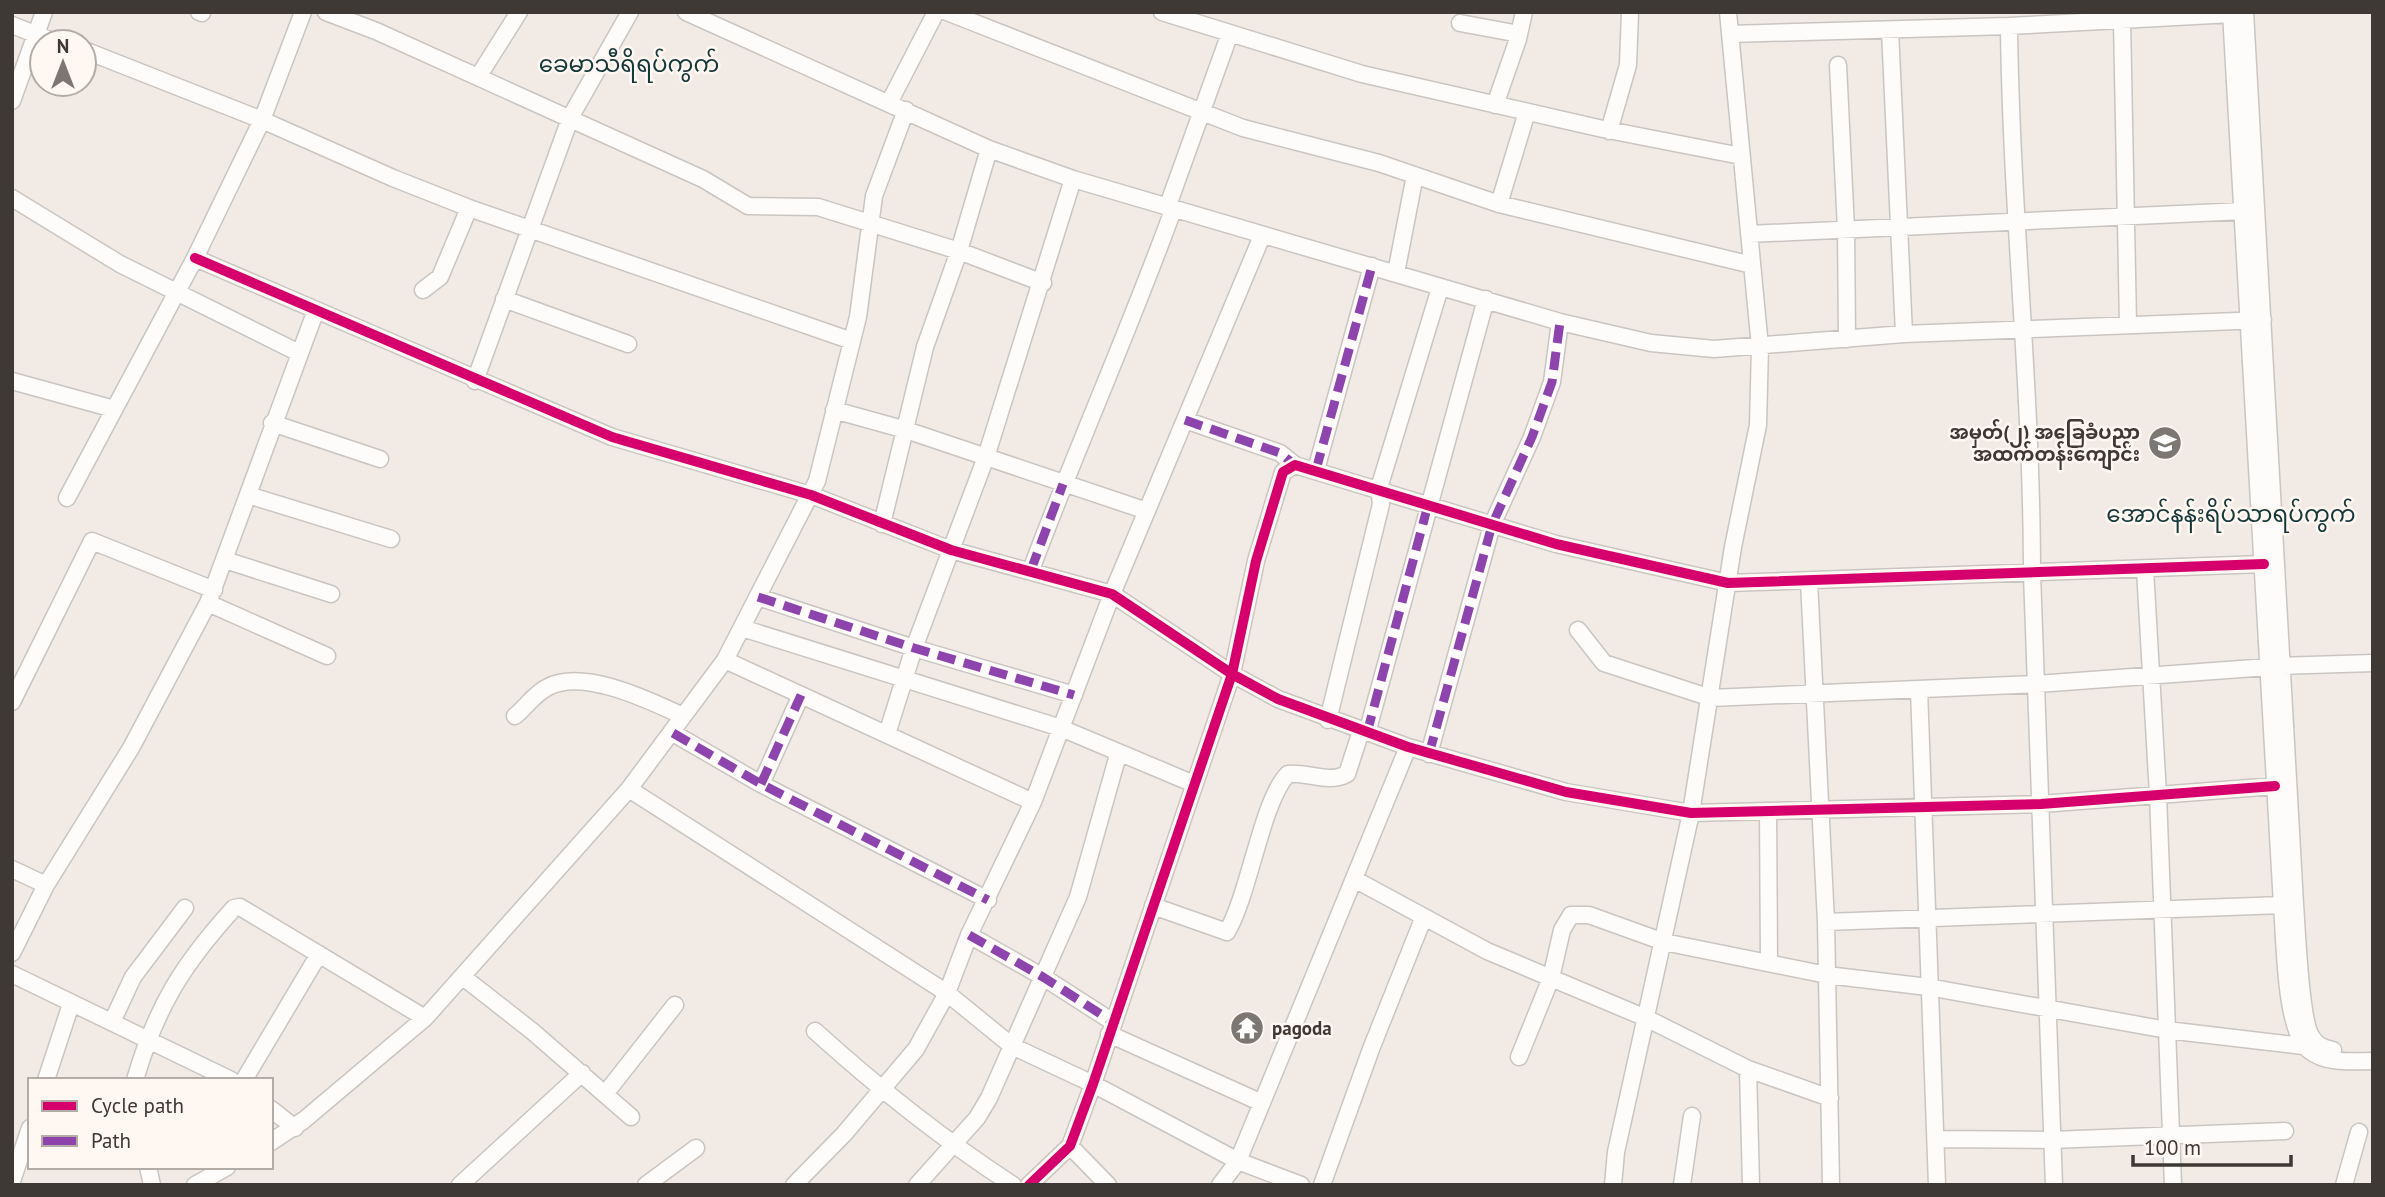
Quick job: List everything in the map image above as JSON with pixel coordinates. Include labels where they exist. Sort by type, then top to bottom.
[{"type":"street","points":[[67,498],[195,258],[262,120],[303,12]]},
{"type":"street","points":[[326,12],[478,77],[569,121],[703,179],[748,206],[817,207],[959,251],[1043,283]]},
{"type":"street","points":[[478,77],[519,12]]},
{"type":"street","points":[[475,381],[569,121],[630,12]]},
{"type":"street","points":[[686,12],[989,149],[1073,179],[1560,322],[1683,347],[1759,347],[1904,334],[2256,321]]},
{"type":"street","points":[[889,103],[936,12]]},
{"type":"street","points":[[947,12],[1243,128],[1415,175],[1499,204],[1752,265]]},
{"type":"street","points":[[1162,12],[1362,74],[1609,131],[1741,156]]},
{"type":"street","points":[[1495,105],[1518,39],[1524,12]]},
{"type":"street","points":[[1609,131],[1628,65],[1630,12]]},
{"type":"street","points":[[1613,1185],[1616,1152],[1691,813],[1728,583],[1758,425],[1759,347],[1728,12]]},
{"type":"street","points":[[1730,34],[2009,26],[2236,13]]},
{"type":"street","points":[[2236,13],[2244,211],[2256,321],[2264,564],[2306,1027],[2319,1045],[2329,1049],[2373,1050]]},
{"type":"street","points":[[2236,13],[2275,666],[2275,786],[2281,905],[2293,1015],[2303,1046],[2312,1054],[2327,1059],[2373,1061]]},
{"type":"street","points":[[2123,20],[2124,217],[2128,324]]},
{"type":"street","points":[[1460,23],[1514,33],[1518,39]]},
{"type":"street","points":[[12,25],[28,33]]},
{"type":"street","points":[[2009,26],[2016,221],[2032,472],[2032,573],[2045,1007],[2054,1185]]},
{"type":"street","points":[[1890,30],[1904,334]]},
{"type":"street","points":[[1031,570],[1063,484],[1134,316],[1230,33]]},
{"type":"street","points":[[12,101],[28,56]]},
{"type":"street","points":[[98,56],[262,120],[393,178],[469,208],[852,341]]},
{"type":"street","points":[[1838,65],[1846,229],[1847,339]]},
{"type":"street","points":[[273,1141],[295,1128],[425,1018],[629,789],[725,660],[811,495],[858,317],[874,196],[906,110]]},
{"type":"street","points":[[1499,204],[1527,112]]},
{"type":"street","points":[[882,524],[925,347],[959,251],[989,149]]},
{"type":"street","points":[[1396,273],[1415,175]]},
{"type":"street","points":[[887,734],[914,648],[986,457],[1043,283],[1073,179]]},
{"type":"street","points":[[12,198],[120,264],[299,353]]},
{"type":"street","points":[[422,290],[440,277],[469,208]]},
{"type":"street","points":[[1749,234],[2244,211]]},
{"type":"street","points":[[794,1185],[916,1049],[947,993],[969,935],[1033,802],[1112,594],[1262,236]]},
{"type":"street","points":[[195,258],[475,381],[612,437],[811,495],[951,550],[1112,594],[1232,674],[1278,699],[1328,720],[1429,754],[1566,792],[1691,813],[2041,804],[2275,786]]},
{"type":"street","points":[[1317,470],[1372,266]]},
{"type":"street","points":[[1328,720],[1381,504],[1380,488],[1440,288]]},
{"type":"street","points":[[504,299],[628,344]]},
{"type":"street","points":[[1153,906],[1227,932],[1254,866],[1276,790],[1288,774],[1309,774],[1325,779],[1347,774],[1364,732],[1486,299]]},
{"type":"street","points":[[12,953],[46,885],[131,748],[211,597],[272,423],[316,310]]},
{"type":"street","points":[[1429,754],[1492,525],[1532,437],[1552,382],[1560,322]]},
{"type":"street","points":[[12,381],[114,409]]},
{"type":"street","points":[[834,410],[906,430],[1147,511]]},
{"type":"street","points":[[1185,420],[1280,453],[1295,465],[1380,488],[1492,525],[1659,570],[1728,583],[2264,564]]},
{"type":"street","points":[[272,423],[380,459]]},
{"type":"street","points":[[1029,1185],[1070,1146],[1093,1084],[1232,674],[1266,527],[1283,472],[1295,465]]},
{"type":"street","points":[[248,495],[391,539]]},
{"type":"street","points":[[12,702],[92,541],[327,656]]},
{"type":"street","points":[[225,560],[331,594]]},
{"type":"street","points":[[2145,569],[2158,795],[2173,1185]]},
{"type":"street","points":[[1809,580],[1812,695],[1821,810],[1828,975],[1831,1185]]},
{"type":"street","points":[[758,597],[914,648],[1073,695]]},
{"type":"street","points":[[742,628],[1061,728],[1118,755],[1195,784]]},
{"type":"street","points":[[1578,630],[1604,663],[1711,698],[2037,684],[2275,666],[2373,663]]},
{"type":"street","points":[[725,660],[1033,802]]},
{"type":"street","points":[[516,716],[548,687],[583,681],[619,690],[683,716]]},
{"type":"street","points":[[1919,689],[1928,987],[1938,1139],[1937,1185]]},
{"type":"street","points":[[761,784],[801,695]]},
{"type":"street","points":[[673,733],[761,784],[988,900]]},
{"type":"street","points":[[1220,1185],[1238,1161],[1356,880],[1408,747]]},
{"type":"street","points":[[920,1184],[989,1098],[1078,897],[1118,755]]},
{"type":"street","points":[[629,789],[947,993],[1012,1046],[1093,1084],[1238,1161],[1301,1185]]},
{"type":"street","points":[[1768,811],[1769,963]]},
{"type":"street","points":[[12,869],[46,885]]},
{"type":"street","points":[[1356,880],[1423,919],[1646,1018],[1748,1069],[1830,1098]]},
{"type":"street","points":[[1826,922],[2044,915],[2162,907],[2281,905]]},
{"type":"street","points":[[136,1078],[147,1040],[171,986],[234,908],[240,907],[425,1018]]},
{"type":"street","points":[[112,1022],[133,977],[185,908]]},
{"type":"street","points":[[1519,1057],[1551,978],[1562,930],[1572,915],[1589,915],[1664,942],[1828,975],[1928,987],[2167,1030],[2303,1046]]},
{"type":"street","points":[[1322,1185],[1371,1049],[1423,919]]},
{"type":"street","points":[[969,935],[1043,976],[1111,1028],[1262,1103]]},
{"type":"street","points":[[245,1078],[319,954]]},
{"type":"street","points":[[12,974],[227,1078]]},
{"type":"street","points":[[463,977],[582,1073],[631,1117]]},
{"type":"street","points":[[47,1078],[71,1004]]},
{"type":"street","points":[[605,1094],[675,1005]]},
{"type":"street","points":[[815,1031],[881,1090],[953,1146],[1013,1185]]},
{"type":"street","points":[[1748,1069],[1751,1185]]},
{"type":"street","points":[[460,1185],[582,1073]]},
{"type":"street","points":[[273,1111],[295,1128]]},
{"type":"street","points":[[1682,1185],[1692,1115]]},
{"type":"street","points":[[12,1181],[17,1148],[28,1131]]},
{"type":"street","points":[[1938,1139],[2051,1140],[2285,1131]]},
{"type":"street","points":[[2344,1185],[2359,1132]]},
{"type":"street","points":[[1070,1146],[1108,1185]]},
{"type":"street","points":[[646,1185],[696,1148]]},
{"type":"street","points":[[199,1184],[224,1169]]},
{"type":"marked path","points":[[1316,470],[1372,266]]},
{"type":"marked path","points":[[1429,754],[1492,525],[1532,437],[1552,382],[1560,322]]},
{"type":"marked path","points":[[1185,420],[1280,453],[1295,465]]},
{"type":"marked path","points":[[1031,570],[1063,484]]},
{"type":"marked path","points":[[1367,733],[1428,505]]},
{"type":"marked path","points":[[758,597],[914,648],[1074,695]]},
{"type":"marked path","points":[[761,784],[801,695]]},
{"type":"marked path","points":[[673,733],[761,784],[988,900]]},
{"type":"marked path","points":[[969,935],[1043,977],[1113,1022]]},
{"type":"cycle path","points":[[195,258],[612,437],[811,495],[951,550],[1112,594],[1232,674],[1278,699],[1408,747],[1566,792],[1691,813],[2041,804],[2275,786]]},
{"type":"cycle path","points":[[1029,1185],[1070,1146],[1093,1084],[1232,674],[1256,561],[1283,472],[1295,465],[1556,544],[1728,583],[2264,564]]},
{"type":"place","name":"အမှတ်(၂) အခြေခံပညာ အထက်တန်းကျောင်း","points":[[2165,443]]},
{"type":"place","name":"pagoda","points":[[1247,1028]]},
{"type":"district","name":"ခေမာသီရိရပ်ကွက်","points":[[629,64]]},
{"type":"district","name":"အောင်နန်းရိပ်သာရပ်ကွက်","points":[[2231,514]]}]
